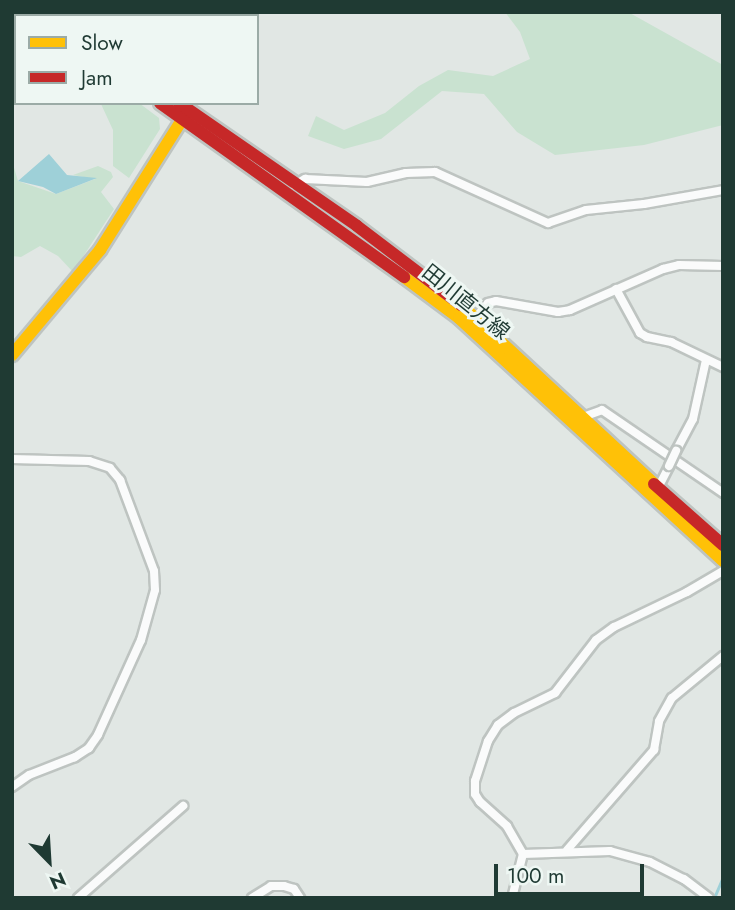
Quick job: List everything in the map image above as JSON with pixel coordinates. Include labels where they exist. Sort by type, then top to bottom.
[{"type":"main road","name":"田川直方線","points":[[185,109],[294,186],[357,226],[476,317],[658,488],[723,545]]},
{"type":"main road","name":"田川直方線","points":[[185,109],[459,318],[722,570]]},
{"type":"main road","points":[[12,355],[100,250],[185,109]]},
{"type":"street","points":[[294,186],[305,179],[367,182],[406,173],[435,172],[548,223],[586,210],[644,204],[723,190]]},
{"type":"street","points":[[476,317],[488,303],[496,301],[558,312],[570,310],[646,274],[679,265],[723,266]]},
{"type":"street","points":[[615,289],[640,333],[671,342],[723,367]]},
{"type":"street","points":[[658,488],[693,419],[706,360]]},
{"type":"street","points":[[583,416],[602,410],[723,493]]},
{"type":"street","points":[[12,458],[89,461],[110,468],[120,480],[154,571],[155,590],[141,640],[98,735],[89,748],[75,757],[29,775],[12,787]]},
{"type":"street","points":[[512,898],[523,854],[506,826],[475,794],[475,781],[488,741],[498,725],[514,713],[555,693],[596,640],[614,627],[722,570]]},
{"type":"street","points":[[567,850],[654,750],[659,721],[671,698],[723,656]]},
{"type":"street","points":[[78,898],[183,806]]},
{"type":"street","points":[[523,854],[567,850],[610,851],[650,862],[684,879],[709,898]]},
{"type":"street","points":[[252,898],[271,886],[284,886],[295,889],[300,898]]},
{"type":"green space","points":[[505,12],[628,12],[723,65],[723,125],[644,145],[555,155],[517,132],[484,94],[442,91],[381,139],[344,149],[308,136],[316,116],[344,130],[385,113],[419,86],[448,70],[493,76],[530,59],[520,32]]},
{"type":"green space","points":[[101,105],[142,105],[159,118],[160,129],[129,178],[113,166],[113,130]]},
{"type":"green space","points":[[12,161],[18,181],[56,194],[95,179],[73,175],[98,166],[111,172],[113,177],[101,192],[114,209],[73,272],[58,256],[40,246],[21,257],[12,256]]},
{"type":"water","points":[[49,154],[67,175],[97,178],[56,194],[43,187],[18,181]]},
{"type":"waterway","points":[[714,898],[723,877]]},
{"type":"traffic: slow","points":[[12,355],[100,250],[188,110]]},
{"type":"traffic: slow","points":[[404,277],[459,318],[723,561]]},
{"type":"traffic: slow","points":[[461,305],[654,484]]},
{"type":"traffic: jam","points":[[163,105],[404,277]]},
{"type":"traffic: jam","points":[[182,105],[357,226],[461,305]]},
{"type":"traffic: jam","points":[[654,484],[723,545]]}]
